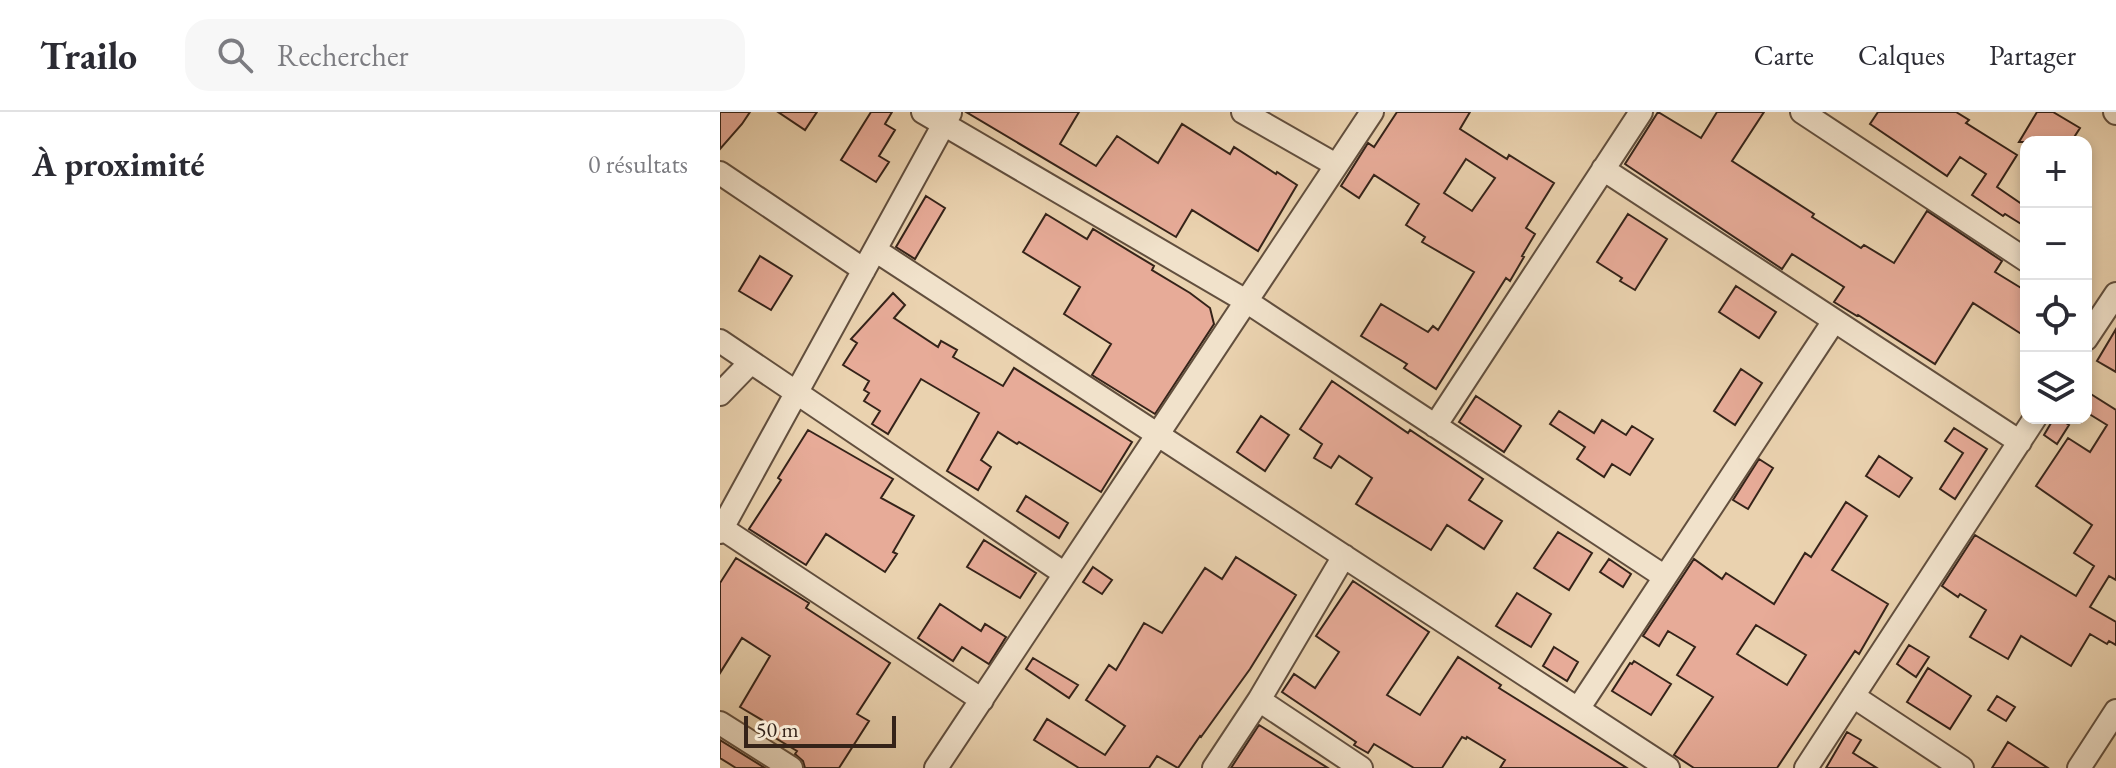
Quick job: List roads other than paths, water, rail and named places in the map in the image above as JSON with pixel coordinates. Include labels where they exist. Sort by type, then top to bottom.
[{"type":"street","points":[[923,112],[947,119],[1246,301],[1665,577]]},
{"type":"street","points":[[1243,112],[1336,165]]},
{"type":"street","points":[[936,768],[1372,112]]},
{"type":"street","points":[[1435,426],[1641,112]]},
{"type":"street","points":[[1802,112],[2020,256]]},
{"type":"street","points":[[947,119],[721,529],[982,700]]},
{"type":"street","points":[[1603,169],[2020,442]]},
{"type":"street","points":[[720,173],[1158,434],[1668,768]]},
{"type":"street","points":[[2092,329],[2106,306]]},
{"type":"street","points":[[1578,709],[1834,321]]},
{"type":"street","points":[[720,341],[1065,574]]},
{"type":"street","points":[[720,394],[751,362]]},
{"type":"street","points":[[1806,768],[2031,424]]},
{"type":"street","points":[[1214,768],[1259,700],[1344,556]]},
{"type":"street","points":[[1853,696],[1962,768]]},
{"type":"street","points":[[1259,700],[1361,768]]},
{"type":"street","points":[[2079,768],[2116,711]]},
{"type":"street","points":[[720,723],[791,768]]}]
